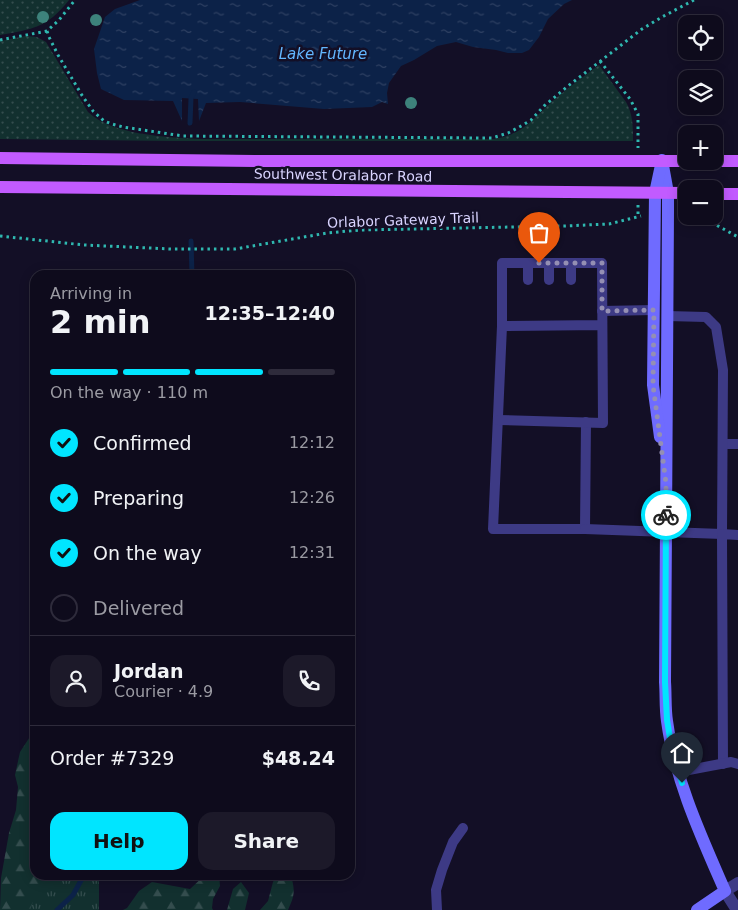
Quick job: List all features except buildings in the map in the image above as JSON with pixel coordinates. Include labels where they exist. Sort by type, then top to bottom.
[{"type":"main road","name":"Southwest Oralabor Road","points":[[0,158],[255,161],[678,161]]},
{"type":"main road","points":[[723,161],[738,161]]},
{"type":"main road","name":"Southwest Oralabor Road","points":[[0,187],[678,193]]},
{"type":"main road","points":[[723,194],[738,194]]},
{"type":"street","points":[[662,160],[655,193],[654,213],[653,385],[666,483]]},
{"type":"street","points":[[662,160],[668,193],[665,682],[667,720],[678,772],[701,836],[725,891],[737,910]]},
{"type":"street","points":[[697,910],[738,883]]},
{"type":"lane","points":[[498,420],[603,423],[602,263],[502,263],[502,326],[493,529],[585,529],[738,535]]},
{"type":"lane","points":[[528,263],[528,280]]},
{"type":"lane","points":[[549,280],[550,263]]},
{"type":"lane","points":[[571,263],[571,280]]},
{"type":"lane","points":[[602,311],[654,310]]},
{"type":"lane","points":[[667,316],[706,317],[716,327],[723,370],[723,764]]},
{"type":"lane","points":[[502,326],[527,321],[571,321],[602,325]]},
{"type":"lane","points":[[585,529],[586,422]]},
{"type":"lane","points":[[723,444],[738,444]]},
{"type":"lane","points":[[678,772],[731,762],[738,764]]},
{"type":"lane","points":[[436,910],[436,890],[442,870],[452,842],[464,828]]},
{"type":"path","points":[[0,40],[47,31],[59,20],[75,0]]},
{"type":"path","points":[[47,31],[58,56],[82,97],[98,116],[122,127],[183,136],[492,138],[515,130],[531,120],[554,97],[600,61],[649,25],[694,0]]},
{"type":"path","points":[[600,61],[630,99],[638,114],[638,160]]},
{"type":"path","points":[[638,193],[638,216]]},
{"type":"path","name":"Orlabor Gateway Trail","points":[[0,236],[84,245],[171,249],[235,249],[327,233],[609,224],[654,213]]},
{"type":"path","points":[[716,225],[738,237]]},
{"type":"green space","points":[[0,0],[69,0],[54,16],[39,26],[0,35]]},
{"type":"green space","points":[[26,36],[37,37],[46,42],[88,112],[98,120],[111,126],[140,133],[198,139],[494,139],[505,137],[521,129],[560,95],[599,65],[626,102],[632,121],[633,141],[0,139],[0,41]]},
{"type":"green space","points":[[30,737],[30,880],[53,880],[35,910],[0,910],[1,878],[9,833],[16,810],[18,787],[15,775],[20,752]]},
{"type":"green space","points":[[43,880],[99,880],[99,910],[30,910]]},
{"type":"green space","points":[[200,880],[219,880],[220,886],[213,899],[213,910],[123,910],[127,908],[139,891],[152,882],[190,889]]},
{"type":"green space","points":[[274,880],[292,880],[294,893],[288,910],[260,910],[268,901]]},
{"type":"green space","points":[[241,882],[249,893],[245,910],[227,910],[233,889]]},
{"type":"water","name":"Lake Future","points":[[140,0],[572,0],[564,4],[548,19],[539,37],[529,50],[522,53],[508,53],[456,42],[437,46],[401,66],[389,83],[387,93],[388,104],[382,102],[372,107],[324,109],[240,102],[206,103],[199,121],[198,99],[182,98],[182,121],[173,101],[124,100],[101,89],[94,49],[105,17],[115,9]]},
{"type":"waterway","points":[[190,123],[191,98],[194,92]]},
{"type":"waterway","points":[[191,241],[192,270]]},
{"type":"waterway","points":[[57,910],[73,895],[81,880]]},
{"type":"way so far","points":[[539,263],[602,263],[602,311],[654,310],[653,385],[666,483],[666,515]]},
{"type":"route","points":[[666,515],[665,682],[667,720],[672,750],[682,783]]}]
